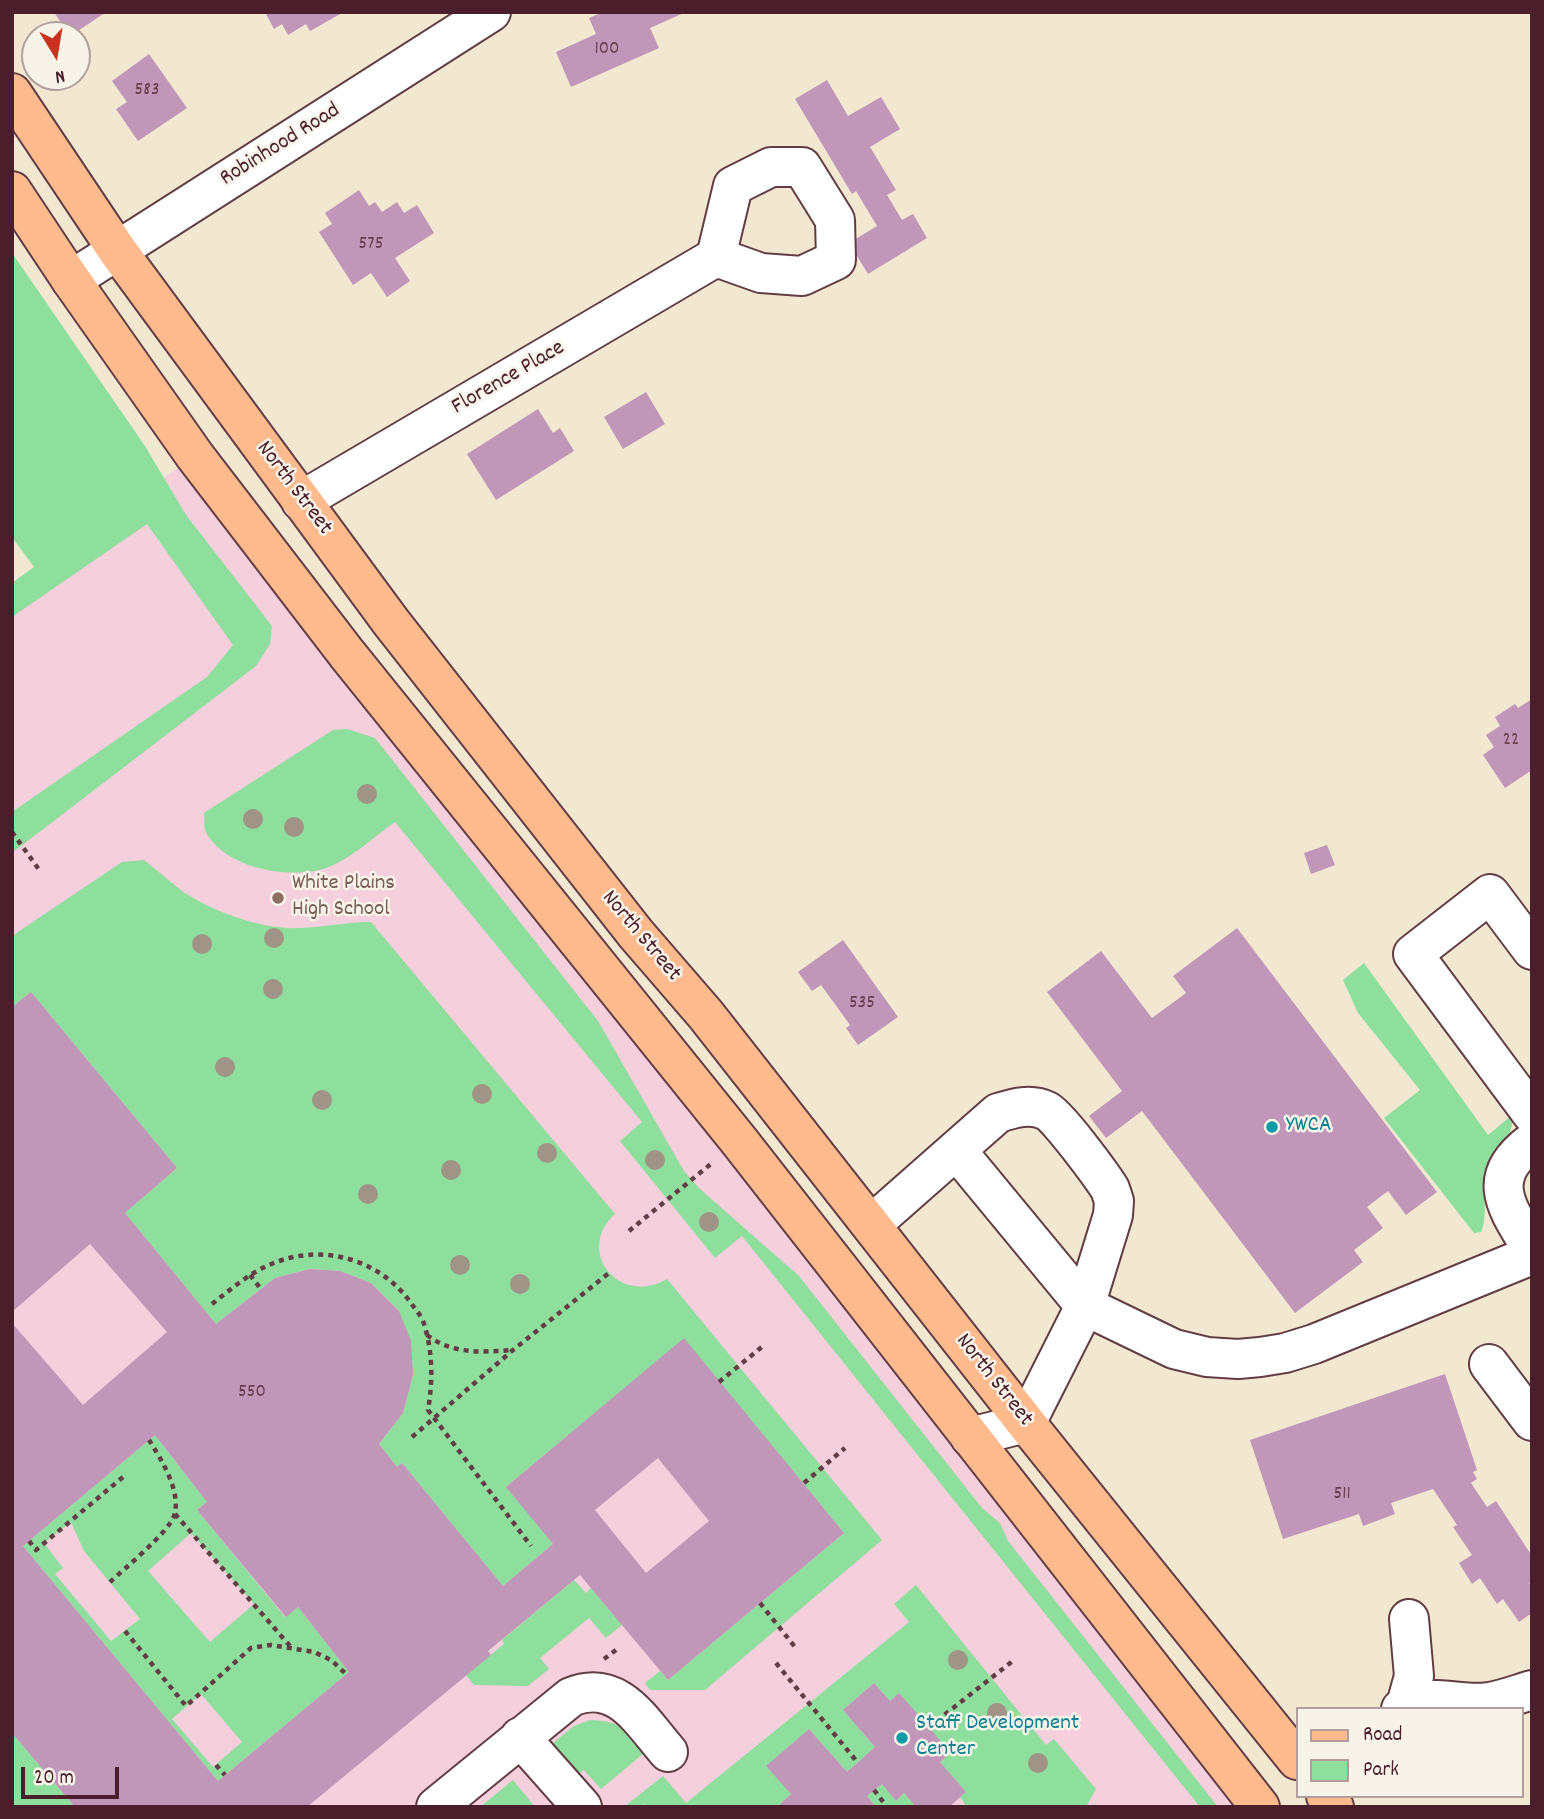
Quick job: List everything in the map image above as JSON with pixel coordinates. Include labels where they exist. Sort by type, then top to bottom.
[{"type":"main road","name":"North Street","points":[[12,93],[117,250],[391,622],[627,924],[706,1015],[1026,1423],[1296,1759]]},
{"type":"main road","points":[[12,191],[71,280],[203,467],[338,643],[740,1142],[1260,1807]]},
{"type":"street","name":"Robinhood Road","points":[[71,280],[491,12]]},
{"type":"street","name":"Florence Place","points":[[301,501],[716,257]]},
{"type":"street","points":[[1532,950],[1490,894],[1413,954],[1532,1114]]},
{"type":"street","points":[[872,1224],[998,1113],[1016,1107],[1049,1111],[1111,1189],[1113,1215],[1085,1306],[1026,1423],[970,1437]]},
{"type":"street","points":[[1532,1142],[1518,1152],[1508,1167],[1503,1188],[1507,1209],[1532,1249]]},
{"type":"street","points":[[957,1151],[1085,1306],[1174,1349],[1207,1357],[1238,1359],[1285,1353],[1314,1344],[1532,1255]]},
{"type":"street","points":[[1489,1364],[1532,1421]]},
{"type":"street","points":[[1403,1707],[1414,1675],[1409,1619]]},
{"type":"street","points":[[436,1807],[571,1697],[584,1691],[597,1690],[626,1703],[668,1752]]},
{"type":"street","points":[[1403,1707],[1426,1700],[1487,1703],[1532,1690]]},
{"type":"street","points":[[520,1737],[582,1807]]},
{"type":"path","points":[[12,832],[40,871]]},
{"type":"path","points":[[628,1231],[698,1174]]},
{"type":"path","points":[[212,1304],[250,1275],[270,1264],[293,1257],[320,1254],[346,1257],[369,1265],[391,1280],[406,1295],[422,1318],[432,1368],[428,1410],[531,1546]]},
{"type":"path","points":[[412,1437],[513,1350],[610,1273]]},
{"type":"path","points":[[250,1275],[261,1289]]},
{"type":"path","points":[[426,1334],[435,1341],[474,1353],[513,1350]]},
{"type":"path","points":[[719,1382],[763,1346]]},
{"type":"path","points":[[149,1440],[170,1478],[175,1514],[291,1647]]},
{"type":"path","points":[[804,1483],[845,1448]]},
{"type":"path","points":[[29,1541],[36,1550],[123,1477]]},
{"type":"path","points":[[110,1582],[169,1526],[175,1514]]},
{"type":"path","points":[[760,1603],[795,1647]]},
{"type":"path","points":[[125,1631],[186,1706],[251,1648],[271,1645],[314,1652],[331,1660],[346,1674]]},
{"type":"path","points":[[929,1727],[1014,1660]]},
{"type":"path","points":[[776,1663],[858,1763]]},
{"type":"path","points":[[216,1765],[225,1775]]},
{"type":"path","points":[[874,1790],[887,1807]]},
{"type":"shaded area","name":"White Plains High School","points":[[195,456],[1260,1807],[12,1807],[12,583]]},
{"type":"green space","points":[[12,253],[145,446],[186,515],[272,626],[270,644],[256,666],[12,853],[12,812],[207,677],[233,645],[147,524],[12,617],[12,583],[34,567],[12,537]]},
{"type":"green space","points":[[347,729],[375,738],[598,1021],[684,1171],[700,1189],[799,1276],[982,1508],[1000,1523],[1008,1541],[1218,1807],[1200,1807],[742,1236],[715,1258],[620,1141],[642,1122],[395,822],[347,858],[314,871],[298,873],[262,869],[229,856],[217,846],[206,832],[204,813],[333,730]]},
{"type":"green space","points":[[144,860],[194,899],[255,923],[300,928],[371,922],[615,1214],[604,1229],[599,1244],[601,1258],[608,1271],[633,1286],[650,1286],[667,1279],[882,1540],[705,1690],[650,1690],[645,1683],[660,1671],[668,1680],[844,1533],[684,1339],[507,1486],[553,1544],[503,1586],[402,1463],[397,1467],[379,1444],[403,1413],[413,1375],[399,1311],[371,1283],[340,1271],[310,1269],[275,1278],[216,1324],[125,1213],[177,1168],[31,992],[12,1007],[12,936],[122,862]]},
{"type":"green space","points":[[1364,963],[1488,1135],[1511,1116],[1511,1130],[1491,1158],[1485,1172],[1485,1216],[1481,1232],[1474,1233],[1384,1118],[1420,1090],[1358,1013],[1343,980]]},
{"type":"green space","points":[[155,1435],[207,1502],[197,1510],[285,1617],[298,1607],[349,1672],[218,1781],[23,1546]],"holes":[[[71,1522],[84,1551],[140,1619],[111,1641],[55,1574],[63,1568],[44,1543]],[[191,1533],[254,1604],[210,1642],[148,1571]],[[201,1694],[242,1742],[213,1767],[172,1719]]]},
{"type":"green space","points":[[574,1580],[586,1593],[591,1588],[622,1625],[606,1638],[589,1618],[540,1658],[549,1669],[528,1686],[474,1685],[466,1675],[504,1644],[502,1640]]},
{"type":"green space","points":[[916,1585],[1046,1745],[1054,1739],[1096,1789],[1086,1807],[967,1807],[960,1797],[965,1791],[940,1762],[950,1753],[899,1693],[890,1701],[874,1683],[843,1710],[875,1747],[847,1772],[809,1729],[767,1766],[791,1794],[781,1803],[783,1807],[646,1807],[644,1804],[641,1807],[624,1807],[663,1776],[686,1803],[909,1622],[894,1604]]},
{"type":"green space","points":[[590,1720],[609,1722],[622,1728],[644,1753],[601,1789],[584,1770],[571,1779],[548,1747],[574,1726]]},
{"type":"green space","points":[[12,1733],[75,1807],[12,1807]]},
{"type":"green space","points":[[513,1780],[535,1807],[480,1807]]},
{"type":"green space","points":[[882,1784],[896,1801],[904,1793],[916,1807],[876,1807],[867,1796]]},
{"type":"building","points":[[54,12],[106,12],[91,22],[60,21]]},
{"type":"building","points":[[265,12],[344,12],[310,31],[306,24],[288,35],[282,24],[274,29]]},
{"type":"building","points":[[603,12],[686,12],[650,28],[659,48],[571,87],[556,52],[596,34],[589,18]]},
{"type":"building","points":[[149,54],[187,108],[138,141],[116,109],[127,102],[112,81]]},
{"type":"building","points":[[827,80],[848,116],[881,97],[900,129],[870,147],[896,190],[887,195],[902,220],[913,214],[927,238],[868,274],[849,243],[877,226],[856,191],[852,194],[795,99]]},
{"type":"building","points":[[359,190],[369,206],[375,202],[382,212],[397,202],[404,213],[417,205],[434,233],[395,258],[410,281],[387,297],[371,273],[353,285],[319,232],[332,224],[325,213]]},
{"type":"building","points":[[646,392],[665,424],[623,449],[604,417]]},
{"type":"building","points":[[538,409],[553,433],[560,428],[574,451],[496,500],[467,454]]},
{"type":"building","points":[[1532,699],[1532,770],[1505,788],[1483,755],[1494,747],[1486,735],[1500,726],[1495,717],[1515,704],[1518,708]]},
{"type":"building","points":[[1327,845],[1335,865],[1311,874],[1304,853]]},
{"type":"building","name":"YWCA","points":[[1237,928],[1437,1192],[1406,1215],[1388,1191],[1367,1207],[1383,1228],[1354,1250],[1363,1262],[1295,1313],[1142,1111],[1106,1138],[1089,1116],[1122,1091],[1047,992],[1101,951],[1152,1018],[1186,993],[1173,976]]},
{"type":"building","points":[[843,940],[898,1017],[858,1045],[846,1028],[850,1025],[821,985],[812,991],[798,972]]},
{"type":"building","points":[[31,992],[177,1168],[125,1213],[216,1324],[275,1278],[310,1269],[340,1271],[371,1283],[399,1311],[411,1341],[413,1375],[403,1413],[379,1444],[397,1467],[402,1463],[503,1586],[553,1544],[506,1487],[684,1338],[844,1533],[668,1680],[580,1575],[488,1651],[491,1655],[307,1807],[75,1807],[12,1733],[12,1323],[83,1405],[167,1332],[90,1244],[12,1312],[12,1007]],"holes":[[[155,1435],[207,1502],[197,1510],[286,1617],[298,1607],[349,1672],[218,1781],[23,1546]],[[658,1458],[709,1521],[646,1573],[595,1510]]]},
{"type":"building","points":[[1445,1374],[1477,1470],[1473,1472],[1477,1479],[1471,1483],[1487,1507],[1496,1501],[1532,1556],[1532,1581],[1529,1583],[1532,1587],[1532,1613],[1519,1622],[1503,1599],[1497,1604],[1480,1578],[1472,1584],[1459,1563],[1472,1555],[1453,1527],[1457,1525],[1433,1489],[1391,1503],[1395,1514],[1363,1526],[1359,1514],[1283,1539],[1250,1440]]},
{"type":"building","name":"Staff Development Center","points":[[874,1683],[890,1701],[899,1693],[929,1727],[950,1753],[940,1762],[966,1792],[949,1807],[916,1807],[904,1793],[896,1801],[882,1784],[867,1796],[876,1807],[783,1807],[780,1804],[791,1794],[766,1766],[809,1729],[847,1772],[875,1747],[843,1710]]},
{"type":"place","name":"White Plains High School","points":[[278,898]]},
{"type":"place","name":"YWCA","points":[[1272,1127]]},
{"type":"place","name":"Staff Development Center","points":[[902,1738]]}]
